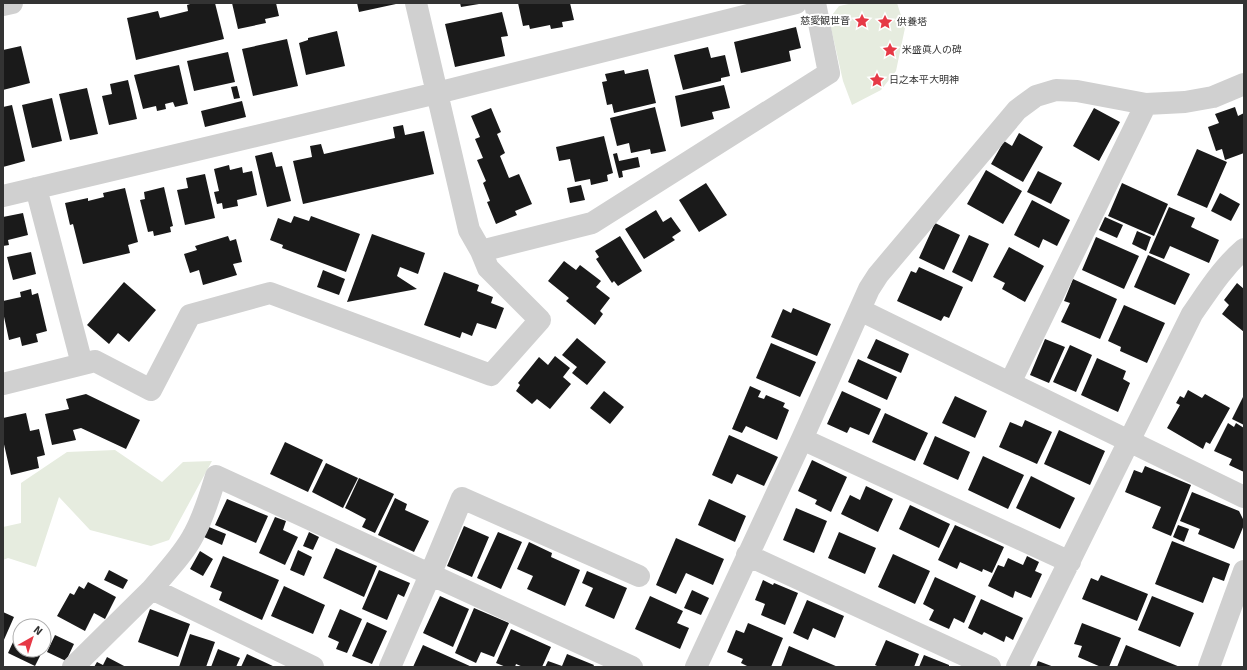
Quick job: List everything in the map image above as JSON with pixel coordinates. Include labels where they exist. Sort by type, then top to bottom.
[{"type":"street","points":[[3,5],[12,3]]},
{"type":"street","points":[[3,384],[95,361],[152,390],[190,315],[270,293],[491,375],[540,320],[488,268],[481,251],[469,230],[416,3]]},
{"type":"street","points":[[3,196],[437,93],[796,3]]},
{"type":"street","points":[[481,251],[592,223],[829,73],[815,3]]},
{"type":"street","points":[[702,665],[748,556],[860,310],[868,289],[878,275],[1017,110],[1036,96],[1056,90],[1077,91],[1146,104],[1185,102],[1213,97],[1244,84]]},
{"type":"street","points":[[1010,383],[1146,104]]},
{"type":"street","points":[[36,188],[82,364]]},
{"type":"street","points":[[1017,667],[1192,314],[1233,258],[1244,249]]},
{"type":"street","points":[[860,310],[1244,497]]},
{"type":"street","points":[[802,439],[1070,562]]},
{"type":"street","points":[[73,667],[152,589],[179,556],[194,535],[216,476],[632,667]]},
{"type":"street","points":[[390,667],[462,498],[639,576]]},
{"type":"street","points":[[748,556],[990,667]]},
{"type":"street","points":[[1209,667],[1244,571]]},
{"type":"street","points":[[152,589],[313,667]]},
{"type":"shaded area","points":[[854,3],[897,3],[905,28],[896,71],[881,90],[852,105],[843,81],[829,19],[839,6]]},
{"type":"shaded area","points":[[115,450],[162,482],[183,462],[212,461],[169,540],[151,546],[90,530],[59,497],[36,567],[8,558],[3,560],[3,527],[21,523],[21,483],[67,452]]},
{"type":"building","points":[[193,3],[215,3],[224,39],[136,60],[127,18],[158,11],[160,18],[188,11],[187,5]]},
{"type":"building","points":[[232,3],[276,3],[279,16],[265,19],[266,23],[238,29]]},
{"type":"building","points":[[357,3],[396,3],[396,4],[359,12]]},
{"type":"building","points":[[460,3],[479,3],[479,4],[461,7]]},
{"type":"building","points":[[518,3],[570,3],[574,20],[562,22],[563,27],[551,29],[550,25],[530,29],[529,25],[523,26]]},
{"type":"building","points":[[502,12],[508,36],[501,37],[505,56],[455,67],[445,24]]},
{"type":"building","points":[[796,27],[801,48],[789,51],[791,61],[741,73],[734,42]]},
{"type":"building","points":[[337,31],[345,66],[306,75],[299,43],[308,40],[308,38]]},
{"type":"building","points":[[287,39],[298,86],[253,96],[242,49]]},
{"type":"building","points":[[21,46],[30,83],[3,90],[3,50]]},
{"type":"building","points":[[708,47],[711,58],[725,55],[730,76],[721,78],[721,81],[683,90],[674,55]]},
{"type":"building","points":[[228,52],[235,82],[194,91],[187,61]]},
{"type":"building","points":[[179,65],[188,104],[175,107],[173,102],[165,104],[166,109],[157,111],[156,106],[143,109],[134,75]]},
{"type":"building","points":[[648,69],[656,103],[614,113],[612,104],[607,105],[602,82],[607,81],[605,74],[624,70],[625,74]]},
{"type":"building","points":[[128,80],[137,119],[109,125],[102,96],[112,94],[110,84]]},
{"type":"building","points":[[724,85],[730,108],[712,112],[714,119],[681,127],[675,96]]},
{"type":"building","points":[[237,86],[240,98],[234,99],[231,87]]},
{"type":"building","points":[[87,88],[98,134],[70,140],[59,94]]},
{"type":"building","points":[[52,98],[62,141],[32,148],[22,105]]},
{"type":"building","points":[[242,101],[246,117],[205,127],[201,111]]},
{"type":"building","points":[[12,105],[25,161],[3,167],[3,107]]},
{"type":"building","points":[[655,107],[666,151],[651,154],[650,149],[631,153],[629,143],[617,146],[610,118]]},
{"type":"building","points":[[1235,107],[1238,116],[1244,113],[1244,153],[1225,160],[1222,149],[1216,151],[1208,127],[1219,123],[1215,114]]},
{"type":"building","points":[[491,108],[501,132],[497,134],[505,153],[500,156],[509,178],[519,174],[532,204],[515,211],[517,215],[496,224],[487,202],[490,201],[483,183],[486,181],[477,160],[483,158],[475,139],[480,137],[471,116]]},
{"type":"building","points":[[1094,108],[1120,122],[1099,161],[1073,146]]},
{"type":"building","points":[[403,125],[405,135],[424,131],[434,174],[303,204],[293,161],[312,157],[310,146],[321,144],[324,154],[395,138],[393,127]]},
{"type":"building","points":[[1019,133],[1043,147],[1023,182],[991,164],[1004,141],[1012,146]]},
{"type":"building","points":[[604,136],[613,173],[607,175],[608,181],[591,185],[590,179],[575,182],[570,159],[559,161],[556,147]]},
{"type":"building","points":[[1197,149],[1227,162],[1207,208],[1177,195]]},
{"type":"building","points":[[272,152],[276,167],[282,166],[291,201],[267,207],[255,156]]},
{"type":"building","points":[[617,153],[619,161],[638,157],[640,167],[622,171],[623,177],[619,178],[613,154]]},
{"type":"building","points":[[229,165],[230,170],[242,167],[243,173],[252,171],[257,195],[237,200],[238,206],[223,209],[222,203],[217,204],[214,192],[219,191],[214,169]]},
{"type":"building","points":[[986,170],[1022,191],[1003,224],[967,204]]},
{"type":"building","points":[[1038,171],[1062,183],[1051,204],[1027,192]]},
{"type":"building","points":[[205,174],[215,218],[185,225],[177,190],[188,188],[186,178]]},
{"type":"building","points":[[706,183],[727,215],[699,232],[679,200]]},
{"type":"building","points":[[1122,183],[1168,204],[1154,236],[1108,216]]},
{"type":"building","points":[[581,185],[585,200],[570,203],[567,188]]},
{"type":"building","points":[[164,187],[173,226],[170,227],[171,232],[154,236],[153,231],[148,232],[140,200],[145,199],[144,192]]},
{"type":"building","points":[[125,188],[138,242],[128,245],[130,253],[83,264],[73,224],[70,225],[65,203],[88,198],[88,201],[104,197],[103,193]]},
{"type":"building","points":[[1220,193],[1240,204],[1231,221],[1211,211]]},
{"type":"building","points":[[1032,200],[1070,220],[1057,246],[1043,239],[1039,248],[1014,235]]},
{"type":"building","points":[[1169,207],[1195,218],[1191,227],[1219,240],[1209,263],[1170,246],[1164,259],[1149,253]]},
{"type":"building","points":[[656,210],[663,222],[671,217],[681,231],[672,237],[675,240],[644,259],[625,229]]},
{"type":"building","points":[[23,213],[28,235],[8,240],[9,245],[3,246],[3,217]]},
{"type":"building","points":[[294,216],[309,221],[311,216],[360,234],[346,272],[282,248],[283,245],[270,240],[278,218],[291,223]]},
{"type":"building","points":[[1105,217],[1123,225],[1117,238],[1099,230]]},
{"type":"building","points":[[935,223],[960,235],[944,270],[919,258]]},
{"type":"building","points":[[1137,231],[1151,237],[1146,251],[1132,244]]},
{"type":"building","points":[[372,234],[425,253],[418,274],[400,267],[397,276],[417,289],[347,302]]},
{"type":"building","points":[[969,235],[989,244],[972,282],[952,272]]},
{"type":"building","points":[[228,236],[230,241],[236,239],[242,262],[233,264],[237,275],[203,285],[199,270],[190,273],[184,254],[197,250],[195,246]]},
{"type":"building","points":[[620,236],[642,271],[618,286],[614,281],[612,283],[596,259],[599,257],[595,251]]},
{"type":"building","points":[[1096,237],[1139,256],[1124,289],[1082,270]]},
{"type":"building","points":[[1009,247],[1044,266],[1025,302],[1002,289],[1005,283],[993,277]]},
{"type":"building","points":[[31,252],[36,274],[13,280],[7,257]]},
{"type":"building","points":[[1148,255],[1190,274],[1175,305],[1134,287]]},
{"type":"building","points":[[564,261],[576,270],[580,265],[601,281],[596,287],[610,298],[600,311],[603,314],[595,325],[566,301],[569,298],[548,281]]},
{"type":"building","points":[[919,267],[963,287],[949,318],[944,316],[941,321],[897,301],[911,271],[916,273]]},
{"type":"building","points":[[323,270],[345,279],[339,295],[317,287]]},
{"type":"building","points":[[444,272],[479,285],[477,291],[493,297],[491,303],[504,308],[496,329],[477,323],[472,336],[462,332],[460,338],[424,325]]},
{"type":"building","points":[[1073,279],[1117,299],[1100,339],[1061,322],[1070,303],[1064,301]]},
{"type":"building","points":[[124,282],[156,310],[129,342],[118,333],[109,344],[87,325]]},
{"type":"building","points":[[1237,283],[1244,289],[1244,332],[1222,314],[1229,305],[1224,300]]},
{"type":"building","points":[[31,289],[32,295],[38,293],[47,331],[36,334],[38,342],[22,346],[20,337],[9,340],[3,312],[3,301],[21,297],[20,292]]},
{"type":"building","points":[[1124,305],[1165,323],[1147,363],[1120,351],[1121,347],[1108,341]]},
{"type":"building","points":[[793,308],[831,324],[817,356],[771,337],[783,309],[791,313]]},
{"type":"building","points":[[577,338],[606,362],[587,385],[572,373],[577,367],[562,355]]},
{"type":"building","points":[[876,339],[909,354],[901,373],[867,358]]},
{"type":"building","points":[[1045,339],[1065,347],[1049,383],[1030,375]]},
{"type":"building","points":[[771,343],[816,362],[800,397],[756,378]]},
{"type":"building","points":[[1070,345],[1092,355],[1076,392],[1053,382]]},
{"type":"building","points":[[555,356],[570,368],[563,377],[571,384],[550,409],[537,399],[532,404],[516,391],[520,385],[518,383],[539,357],[548,365]]},
{"type":"building","points":[[1097,358],[1126,371],[1123,379],[1130,383],[1118,412],[1081,395]]},
{"type":"building","points":[[858,359],[897,377],[887,400],[848,382]]},
{"type":"building","points":[[750,386],[761,391],[758,397],[764,399],[766,395],[785,403],[783,407],[789,410],[777,440],[746,426],[742,433],[732,429]]},
{"type":"building","points":[[1188,390],[1202,398],[1205,394],[1230,408],[1210,444],[1206,442],[1203,449],[1167,428],[1180,405],[1176,403],[1180,396],[1184,398]]},
{"type":"building","points":[[604,391],[624,407],[610,424],[590,408]]},
{"type":"building","points":[[842,391],[881,409],[869,435],[850,427],[847,433],[827,424]]},
{"type":"building","points":[[86,394],[140,420],[126,449],[81,428],[73,430],[76,440],[52,445],[45,414],[69,409],[66,399]]},
{"type":"building","points":[[1244,395],[1244,425],[1232,419]]},
{"type":"building","points":[[955,396],[987,411],[975,438],[942,423]]},
{"type":"building","points":[[26,413],[30,431],[39,429],[45,455],[37,457],[39,468],[11,475],[3,440],[3,418]]},
{"type":"building","points":[[885,413],[928,433],[915,461],[872,442]]},
{"type":"building","points":[[1025,420],[1052,432],[1037,464],[999,447],[1010,422],[1022,427]]},
{"type":"building","points":[[1228,423],[1234,427],[1236,423],[1244,428],[1244,472],[1229,465],[1232,459],[1214,451]]},
{"type":"building","points":[[1059,430],[1105,451],[1090,485],[1044,464]]},
{"type":"building","points":[[729,435],[778,457],[764,486],[737,474],[732,484],[712,475]]},
{"type":"building","points":[[935,436],[970,452],[958,480],[923,464]]},
{"type":"building","points":[[285,442],[323,460],[308,492],[270,474]]},
{"type":"building","points":[[983,456],[1024,475],[1008,509],[968,490]]},
{"type":"building","points":[[812,460],[847,477],[831,512],[815,504],[817,500],[798,491]]},
{"type":"building","points":[[326,463],[358,478],[343,508],[312,492]]},
{"type":"building","points":[[1145,466],[1191,485],[1171,536],[1152,528],[1161,507],[1125,492],[1134,470],[1142,473]]},
{"type":"building","points":[[1031,476],[1075,498],[1060,529],[1016,508]]},
{"type":"building","points":[[359,478],[394,494],[375,533],[362,527],[366,519],[345,508]]},
{"type":"building","points":[[866,486],[893,499],[878,532],[841,514],[850,495],[860,500]]},
{"type":"building","points":[[1192,492],[1239,511],[1244,521],[1244,525],[1234,549],[1198,534],[1200,529],[1180,521]]},
{"type":"building","points":[[395,498],[407,504],[405,510],[429,521],[414,552],[378,535]]},
{"type":"building","points":[[227,499],[268,516],[256,543],[215,525]]},
{"type":"building","points":[[709,499],[746,516],[735,542],[698,525]]},
{"type":"building","points":[[910,505],[950,524],[939,548],[899,529]]},
{"type":"building","points":[[796,508],[827,521],[814,553],[783,540]]},
{"type":"building","points":[[275,517],[286,521],[283,530],[298,537],[285,565],[259,553]]},
{"type":"building","points":[[955,525],[1004,547],[992,573],[983,569],[982,572],[960,562],[957,569],[938,560]]},
{"type":"building","points":[[1178,525],[1189,529],[1184,542],[1173,537]]},
{"type":"building","points":[[464,526],[489,537],[472,577],[447,566]]},
{"type":"building","points":[[209,527],[226,534],[222,545],[204,537]]},
{"type":"building","points":[[309,532],[319,537],[313,550],[303,546]]},
{"type":"building","points":[[498,532],[522,542],[501,589],[477,578]]},
{"type":"building","points":[[839,532],[876,548],[865,574],[828,558]]},
{"type":"building","points":[[676,538],[724,559],[713,585],[686,573],[676,594],[656,585]]},
{"type":"building","points":[[1172,541],[1230,564],[1224,581],[1213,577],[1203,603],[1155,584]]},
{"type":"building","points":[[529,542],[552,553],[551,557],[580,570],[565,606],[527,589],[533,576],[517,569]]},
{"type":"building","points":[[336,548],[377,566],[364,597],[323,578]]},
{"type":"building","points":[[298,550],[312,557],[304,576],[290,570]]},
{"type":"building","points":[[200,551],[213,559],[203,576],[190,569]]},
{"type":"building","points":[[893,554],[930,571],[915,604],[878,587]]},
{"type":"building","points":[[223,556],[279,580],[262,620],[219,600],[222,592],[210,587]]},
{"type":"building","points":[[1027,556],[1039,562],[1035,571],[1042,574],[1031,598],[1015,591],[1013,598],[988,586],[998,565],[1004,567],[1008,558],[1023,565]]},
{"type":"building","points":[[109,570],[128,580],[123,589],[104,580]]},
{"type":"building","points":[[379,570],[410,583],[404,597],[398,594],[387,620],[362,609]]},
{"type":"building","points":[[587,571],[627,588],[614,619],[585,606],[593,588],[582,583]]},
{"type":"building","points":[[1101,575],[1148,594],[1137,621],[1082,599],[1091,578],[1098,581]]},
{"type":"building","points":[[935,577],[976,596],[964,623],[954,618],[949,629],[929,620],[934,610],[923,604]]},
{"type":"building","points":[[763,580],[773,585],[774,583],[798,593],[785,625],[761,615],[765,604],[755,600]]},
{"type":"building","points":[[88,582],[116,597],[105,619],[94,613],[85,631],[57,616],[70,593],[74,595],[79,586],[84,589]]},
{"type":"building","points":[[284,586],[325,605],[313,634],[271,616]]},
{"type":"building","points":[[692,590],[709,598],[701,615],[684,608]]},
{"type":"building","points":[[440,596],[469,609],[453,647],[423,633]]},
{"type":"building","points":[[650,596],[683,611],[677,623],[689,628],[680,649],[635,629]]},
{"type":"building","points":[[1152,596],[1194,613],[1180,647],[1138,630]]},
{"type":"building","points":[[981,599],[1023,618],[1013,640],[1006,636],[1004,642],[984,632],[982,635],[968,628]]},
{"type":"building","points":[[807,600],[844,616],[835,638],[813,628],[808,640],[793,633]]},
{"type":"building","points":[[474,608],[509,623],[494,657],[481,652],[476,663],[455,653]]},
{"type":"building","points":[[150,609],[190,624],[178,657],[138,642]]},
{"type":"building","points":[[340,609],[362,619],[347,653],[336,649],[339,642],[328,637]]},
{"type":"building","points":[[3,612],[14,617],[12,618],[12,622],[3,642]]},
{"type":"building","points":[[367,622],[387,631],[372,664],[352,656]]},
{"type":"building","points":[[748,623],[783,638],[771,667],[749,667],[741,663],[743,659],[727,652],[736,630],[744,633]]},
{"type":"building","points":[[1082,623],[1121,638],[1109,667],[1101,667],[1078,657],[1082,646],[1074,644]]},
{"type":"building","points":[[511,629],[551,647],[542,667],[523,667],[516,664],[515,667],[506,667],[496,663]]},
{"type":"building","points":[[190,634],[215,642],[206,667],[179,667]]},
{"type":"building","points":[[55,635],[74,644],[66,661],[52,654],[52,641]]},
{"type":"building","points":[[886,640],[919,654],[914,667],[879,667],[875,665]]},
{"type":"building","points":[[12,644],[12,655],[8,653]]},
{"type":"building","points":[[423,645],[472,667],[413,667]]},
{"type":"building","points":[[1126,645],[1180,667],[1117,667]]},
{"type":"building","points":[[789,646],[838,667],[781,667]]},
{"type":"building","points":[[218,649],[240,658],[236,667],[211,667]]},
{"type":"building","points":[[247,654],[275,667],[241,667]]},
{"type":"building","points":[[567,654],[594,665],[593,667],[545,667],[548,661],[562,666]]},
{"type":"building","points":[[924,655],[949,665],[949,667],[919,667]]},
{"type":"building","points":[[107,657],[126,667],[94,667],[97,662],[103,665]]},
{"type":"building","points":[[18,658],[39,658],[35,666]]},
{"type":"building","points":[[1038,661],[1054,667],[1036,667]]},
{"type":"place","name":"慈愛観世音","points":[[862,21]]},
{"type":"place","name":"供養塔","points":[[885,22]]},
{"type":"place","name":"米盛眞人の碑","points":[[890,50]]},
{"type":"place","name":"日之本平大明神","points":[[877,80]]}]
